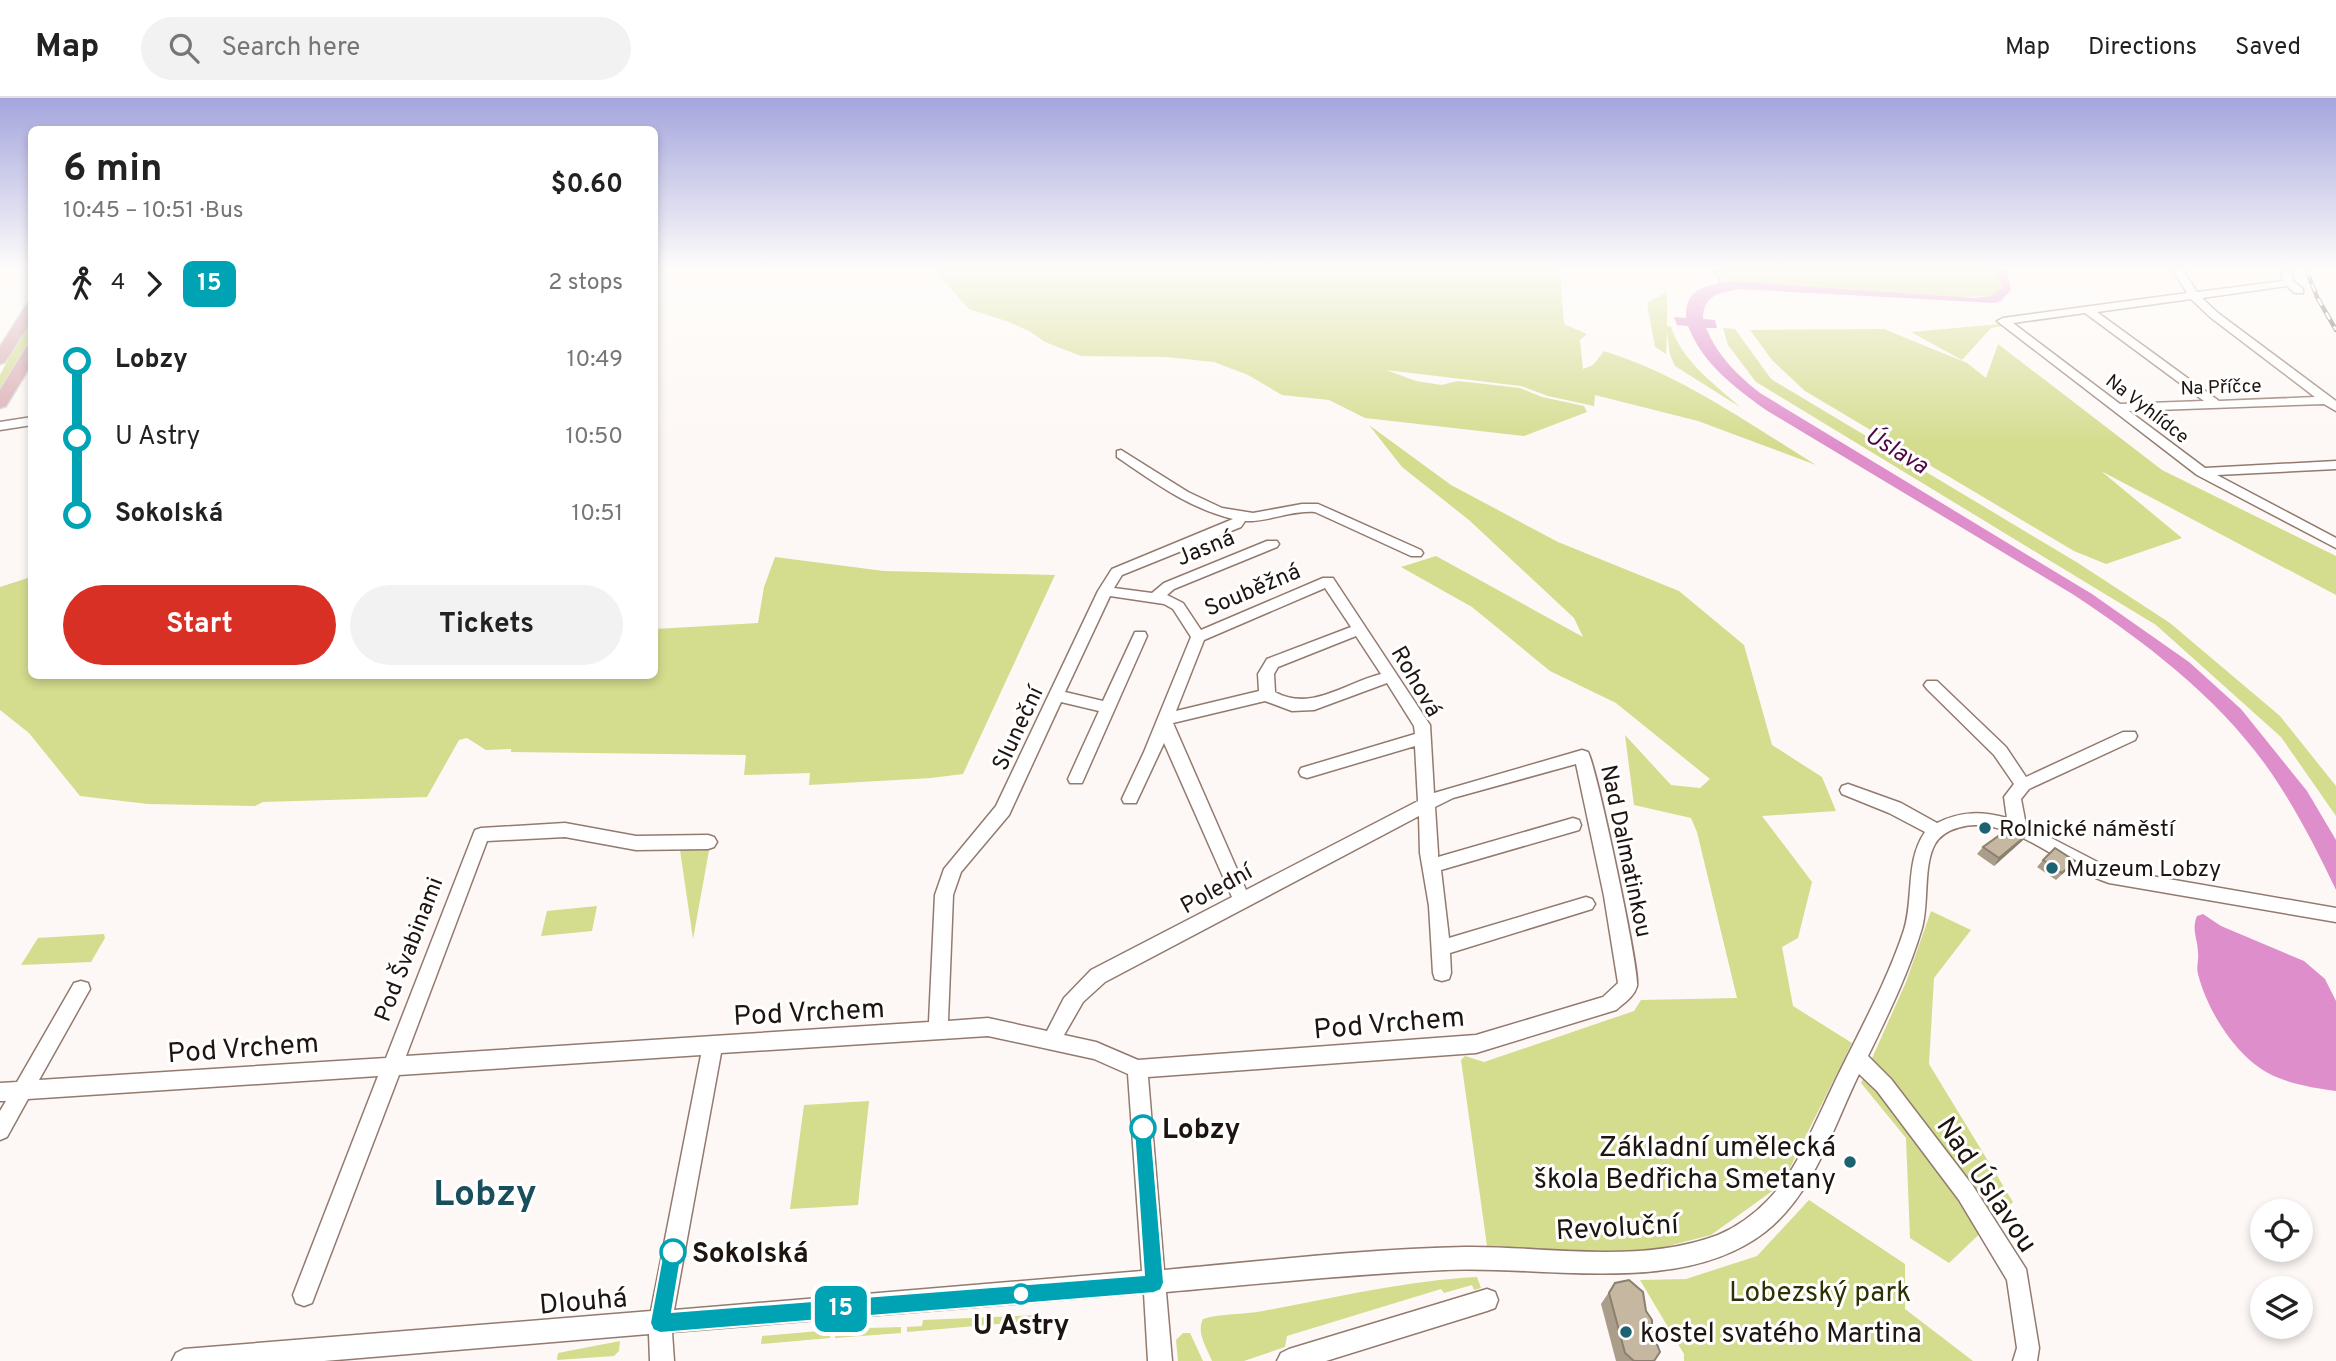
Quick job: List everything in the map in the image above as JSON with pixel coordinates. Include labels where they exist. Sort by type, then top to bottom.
[{"type":"main road","points":[[0,359],[19,328]]},
{"type":"main road","points":[[0,403],[28,356]]},
{"type":"street","name":"Na Vyhlídce","points":[[2012,328],[2202,472],[2336,544]]},
{"type":"street","points":[[2112,328],[2216,404]]},
{"type":"street","points":[[2230,328],[2331,403]]},
{"type":"street","name":"Na Příčce","points":[[2118,408],[2331,403]]},
{"type":"street","points":[[0,426],[28,422]]},
{"type":"street","points":[[1121,454],[1202,505],[1241,517],[1267,516],[1304,507],[1318,508],[1416,554]]},
{"type":"street","points":[[2202,472],[2336,465]]},
{"type":"street","name":"Sluneční","points":[[937,1031],[944,895],[948,881],[953,869],[1003,810],[1105,591],[1117,572],[1236,524],[1241,517]]},
{"type":"street","name":"Jasná","points":[[1157,596],[1169,586],[1272,544]]},
{"type":"street","name":"Rohová","points":[[1307,772],[1422,738],[1422,725],[1328,581]]},
{"type":"street","name":"Souběžná","points":[[1130,799],[1198,637],[1328,581]]},
{"type":"street","points":[[1105,591],[1157,596],[1178,606],[1198,637]]},
{"type":"street","points":[[1267,695],[1266,674],[1272,663],[1360,629]]},
{"type":"street","points":[[1076,779],[1140,636]]},
{"type":"street","points":[[1242,900],[1174,749],[1164,720],[1267,695],[1299,707],[1312,706],[1362,685],[1391,677]]},
{"type":"street","points":[[1932,685],[2000,751],[2023,785]]},
{"type":"street","points":[[1058,696],[1108,708]]},
{"type":"street","points":[[2018,830],[2012,797],[2023,785],[2129,736]]},
{"type":"street","points":[[1422,738],[1431,866],[1438,906],[1441,973]]},
{"type":"street","name":"Nad Dalmatinkou","points":[[1427,803],[1476,784],[1582,757],[1611,884],[1628,982],[1622,994],[1609,1004]]},
{"type":"street","points":[[1848,790],[1895,808],[1937,831],[1967,819],[1984,819],[2018,830],[2076,862],[2109,876],[2336,915]]},
{"type":"street","name":"Polední","points":[[1053,1040],[1059,1021],[1080,988],[1098,976],[1427,803]]},
{"type":"street","name":"Nad Dalmatinkou","points":[[1431,866],[1573,825]]},
{"type":"street","name":"Pod Švabinami","points":[[304,1295],[481,835],[565,830],[636,843],[708,842]]},
{"type":"street","name":"Revoluční","points":[[1154,1283],[1434,1260],[1631,1260],[1675,1256],[1727,1242],[1767,1217],[1795,1183],[1856,1058],[1914,926],[1925,847],[1937,831]]},
{"type":"street","points":[[1440,948],[1586,904]]},
{"type":"street","points":[[0,1130],[81,989]]},
{"type":"street","name":"Pod Vrchem","points":[[0,1092],[988,1027],[1096,1051],[1137,1069],[1476,1044],[1609,1004]]},
{"type":"street","points":[[662,1361],[660,1323],[713,1045]]},
{"type":"street","name":"Nad Úslavou","points":[[1856,1058],[1884,1085],[1966,1193],[2018,1277],[2028,1349],[2025,1361]]},
{"type":"street","points":[[1137,1069],[1160,1361]]},
{"type":"street","name":"Dlouhá","points":[[184,1361],[1154,1283]]},
{"type":"street","points":[[1289,1361],[1487,1300]]},
{"type":"green space","points":[[25,328],[28,328],[28,342],[0,391],[0,375]]},
{"type":"green space","points":[[1022,328],[1573,328],[1587,334],[1580,340],[1583,369],[1593,365],[1604,351],[1632,361],[1713,401],[1816,465],[1698,421],[1595,395],[1594,406],[1548,396],[1521,386],[1386,370],[1416,381],[1441,385],[1458,381],[1520,388],[1542,397],[1584,406],[1587,412],[1524,436],[1365,418],[1329,400],[1282,395],[1248,375],[1214,362],[1166,357],[1081,356],[1045,342]]},
{"type":"green space","points":[[1652,328],[1671,328],[1676,340],[1691,361],[1740,407],[1675,366],[1670,355],[1667,332],[1666,354],[1655,347]]},
{"type":"green space","points":[[1723,328],[1735,329],[1771,379],[2078,563],[2170,623],[2280,716],[2336,786],[2336,816],[2281,737],[2156,625],[1756,382],[1728,345]]},
{"type":"green space","points":[[1956,328],[1991,328],[1962,360],[1911,332]]},
{"type":"green space","points":[[1884,329],[1967,363],[1986,378],[1998,344],[2162,470],[2336,556],[2336,595],[2101,471],[2182,538],[2106,564],[2074,551],[1805,391],[1772,360],[1750,330]]},
{"type":"green space","points":[[1369,425],[1451,485],[1558,542],[1679,591],[1744,645],[1772,745],[1822,777],[1836,811],[1762,816],[1812,882],[1798,938],[1782,947],[1793,1006],[1852,1043],[1782,1184],[1711,1235],[1641,1253],[1488,1253],[1461,1060],[1465,1056],[1484,1062],[1634,1011],[1641,1000],[1737,998],[1697,832],[1691,818],[1634,805],[1625,735],[1671,785],[1700,788],[1710,779],[1616,703],[1550,671],[1472,607],[1401,567],[1436,556],[1583,637],[1574,618],[1469,520],[1402,467]]},
{"type":"green space","points":[[775,557],[884,571],[1055,575],[963,774],[809,785],[810,773],[744,775],[746,755],[511,752],[511,749],[486,750],[467,738],[459,740],[427,797],[263,802],[255,806],[148,804],[80,796],[29,733],[0,710],[0,587],[28,578],[28,679],[658,679],[658,629],[758,623],[764,587]]},
{"type":"green space","points":[[679,843],[710,845],[693,939]]},
{"type":"green space","points":[[597,906],[592,931],[541,936],[547,911]]},
{"type":"green space","points":[[1931,911],[1971,930],[1934,978],[1929,1064],[2013,1202],[1949,1263],[1910,1238],[1906,1138],[1861,1083],[1906,982]]},
{"type":"green space","points":[[104,934],[105,938],[91,962],[21,965],[38,938]]},
{"type":"green space","points":[[869,1101],[858,1205],[790,1209],[804,1105]]},
{"type":"green space","name":"Lobezský park","points":[[1809,1200],[1905,1264],[1905,1309],[1973,1361],[1684,1361],[1684,1354],[1640,1280],[1686,1279],[1757,1256]]},
{"type":"green space","points":[[1477,1277],[1481,1288],[1474,1290],[1472,1285],[1444,1293],[1441,1289],[1287,1336],[1285,1347],[1244,1361],[1212,1361],[1201,1335],[1203,1319],[1210,1317],[1263,1311],[1395,1286]]},
{"type":"green space","points":[[1040,1315],[1031,1321],[907,1332],[907,1327],[922,1326],[923,1320]]},
{"type":"green space","points":[[901,1327],[901,1333],[835,1338],[836,1329]]},
{"type":"green space","points":[[831,1330],[830,1338],[761,1344],[762,1336]]},
{"type":"green space","points":[[1183,1333],[1190,1333],[1203,1361],[1178,1361],[1176,1340]]},
{"type":"green space","points":[[620,1341],[619,1351],[614,1356],[557,1360],[558,1353]]},
{"type":"shaded area","points":[[1689,328],[1717,328],[1706,328],[1716,347],[1736,372],[1760,393],[2092,594],[2189,662],[2241,709],[2307,791],[2336,840],[2336,890],[2274,777],[2232,724],[2183,676],[2157,654],[2074,595],[1766,410],[1721,374],[1694,340]]},
{"type":"shaded area","points":[[2203,914],[2221,926],[2304,961],[2325,979],[2336,1001],[2336,1091],[2302,1085],[2268,1073],[2244,1055],[2224,1030],[2208,1002],[2197,969],[2195,926],[2197,916]]},
{"type":"building","points":[[2011,827],[2028,834],[1999,858],[1983,847]]},
{"type":"building","points":[[2055,848],[2075,861],[2062,873],[2043,860]]},
{"type":"building","points":[[1629,1280],[1643,1292],[1646,1311],[1652,1320],[1652,1332],[1660,1352],[1654,1361],[1634,1361],[1625,1353],[1609,1293],[1615,1283]]},
{"type":"bus line","name":"15","points":[[673,1252],[660,1323],[1154,1283],[1143,1128]]},
{"type":"place","name":"Rolnické náměstí","points":[[1985,828]]},
{"type":"place","name":"Muzeum Lobzy","points":[[2052,868]]},
{"type":"place","name":"Lobzy","points":[[1143,1128]]},
{"type":"place","name":"Základní umělecká škola Bedřicha Smetany","points":[[1850,1162]]},
{"type":"place","name":"Sokolská","points":[[673,1252]]},
{"type":"place","name":"U Astry","points":[[1021,1294]]},
{"type":"place","name":"kostel svatého Martina","points":[[1626,1332]]},
{"type":"district","name":"Lobzy","points":[[485,1192]]},
{"type":"water label","name":"Úslava","points":[[1897,450]]}]
